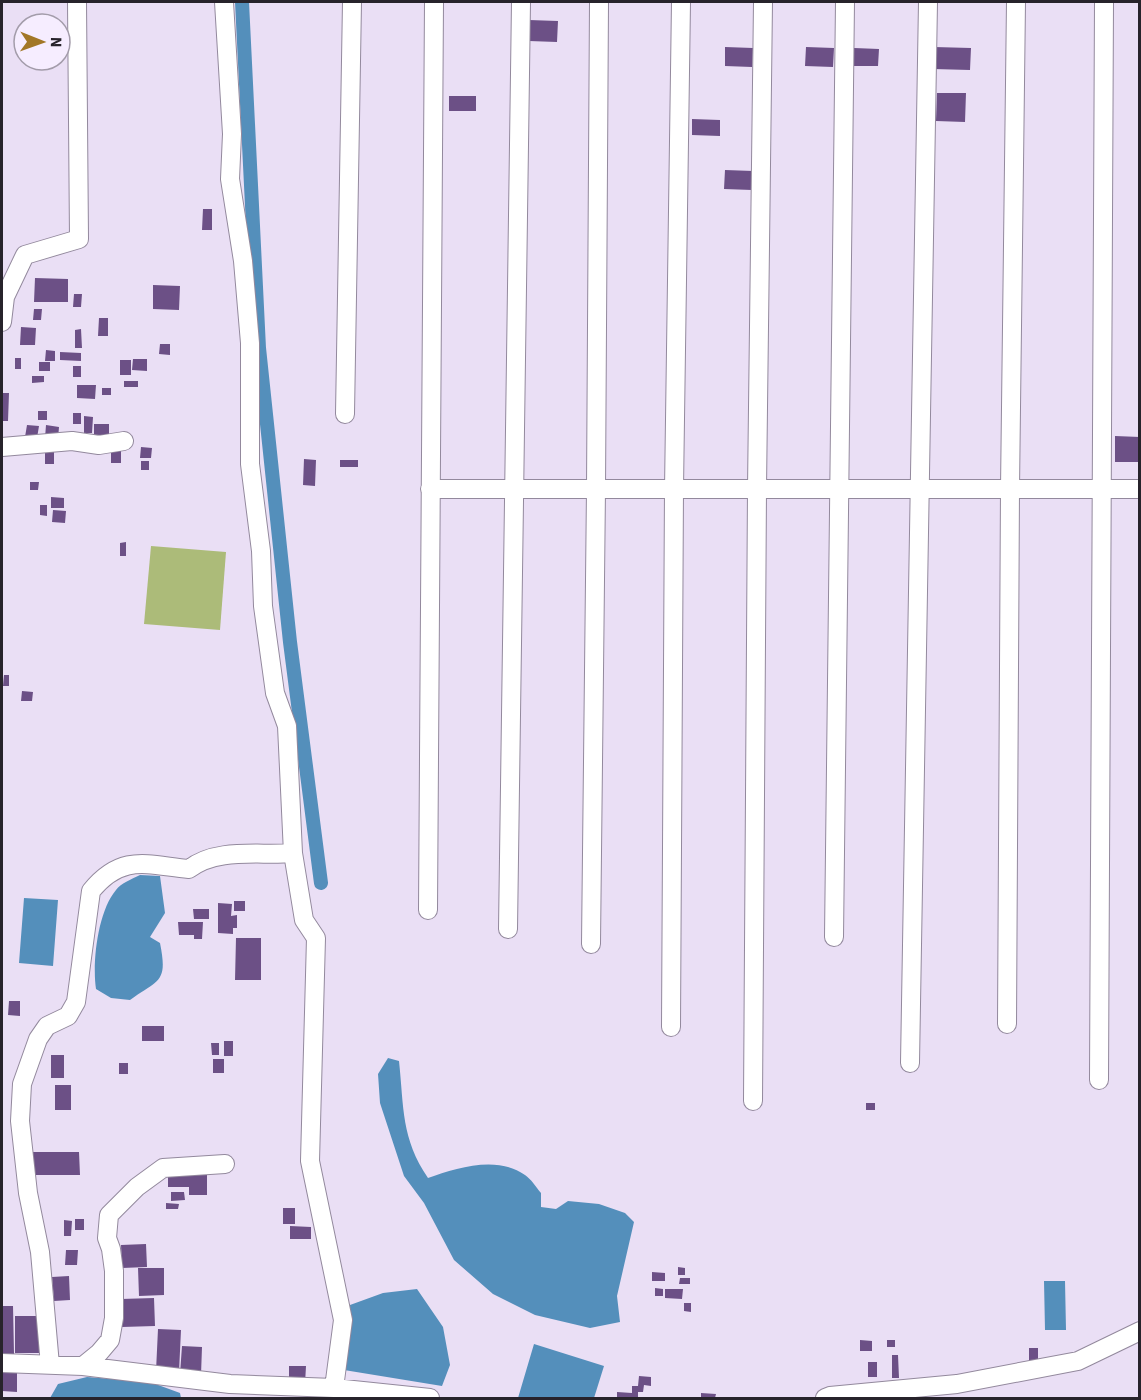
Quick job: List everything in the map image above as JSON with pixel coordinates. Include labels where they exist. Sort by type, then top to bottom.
[{"type":"street","points":[[2,322],[5,297],[25,255],[79,239],[77,2]]},
{"type":"street","points":[[224,2],[232,134],[230,178],[243,261],[250,343],[250,464],[261,551],[263,606],[274,693],[287,726],[293,853],[304,920],[316,938],[310,1161],[343,1320],[330,1393]]},
{"type":"street","points":[[345,414],[352,2]]},
{"type":"street","points":[[428,910],[434,2]]},
{"type":"street","points":[[508,929],[521,2]]},
{"type":"street","points":[[591,944],[599,2]]},
{"type":"street","points":[[671,1027],[674,489],[681,2]]},
{"type":"street","points":[[753,1101],[757,489],[764,2]]},
{"type":"street","points":[[834,937],[845,2]]},
{"type":"street","points":[[910,1063],[928,2]]},
{"type":"street","points":[[1007,1024],[1016,2]]},
{"type":"street","points":[[1099,1080],[1104,2]]},
{"type":"street","points":[[2,447],[72,441],[99,445],[124,441]]},
{"type":"street","points":[[430,489],[1140,489]]},
{"type":"street","points":[[50,1365],[40,1252],[28,1193],[20,1120],[22,1084],[38,1039],[47,1026],[68,1016],[76,1002],[91,891],[102,877],[119,868],[140,862],[189,869],[214,857],[293,853]]},
{"type":"street","points":[[83,1366],[110,1340],[114,1318],[114,1271],[107,1238],[110,1215],[137,1187],[163,1168],[225,1164]]},
{"type":"street","points":[[825,1398],[957,1384],[1078,1361],[1140,1331]]},
{"type":"street","points":[[2,1363],[83,1366],[230,1384],[330,1393],[430,1398]]},
{"type":"green space","points":[[151,546],[226,552],[220,630],[144,624]]},
{"type":"water","points":[[140,875],[160,876],[165,913],[150,937],[160,943],[162,973],[159,979],[130,1000],[111,998],[96,989],[96,951],[101,923],[116,890]]},
{"type":"water","points":[[24,898],[58,900],[53,966],[19,963]]},
{"type":"water","points":[[388,1058],[399,1061],[408,1136],[428,1178],[476,1165],[502,1166],[514,1169],[529,1179],[541,1193],[541,1207],[556,1209],[568,1201],[599,1204],[625,1213],[634,1222],[617,1296],[620,1322],[590,1328],[535,1315],[493,1294],[454,1260],[424,1203],[404,1176],[380,1103],[378,1074]]},
{"type":"water","points":[[1044,1281],[1065,1281],[1066,1330],[1045,1330]]},
{"type":"water","points":[[417,1289],[443,1327],[450,1365],[442,1386],[344,1370],[350,1305],[383,1293]]},
{"type":"water","points":[[534,1344],[604,1366],[594,1398],[518,1398]]},
{"type":"water","points":[[87,1377],[150,1382],[180,1393],[181,1398],[50,1398],[58,1384]]},
{"type":"building","points":[[529,20],[558,21],[557,42],[529,41]]},
{"type":"building","points":[[725,47],[753,48],[752,67],[725,66]]},
{"type":"building","points":[[806,47],[834,48],[833,67],[805,66]]},
{"type":"building","points":[[934,47],[971,48],[970,70],[933,69]]},
{"type":"building","points":[[854,48],[879,49],[878,66],[854,66]]},
{"type":"building","points":[[937,93],[966,93],[965,122],[936,121]]},
{"type":"building","points":[[449,96],[476,96],[476,111],[449,111]]},
{"type":"building","points":[[692,119],[720,120],[720,136],[692,135]]},
{"type":"building","points":[[725,170],[753,171],[752,190],[724,189]]},
{"type":"building","points":[[203,209],[212,209],[212,230],[202,230]]},
{"type":"building","points":[[35,278],[68,279],[68,302],[34,302]]},
{"type":"building","points":[[153,285],[180,286],[179,310],[153,309]]},
{"type":"building","points":[[74,294],[82,294],[81,307],[73,307]]},
{"type":"building","points":[[34,309],[42,309],[41,320],[33,320]]},
{"type":"building","points":[[99,318],[108,318],[108,336],[98,336]]},
{"type":"building","points":[[21,327],[36,328],[35,345],[20,345]]},
{"type":"building","points":[[81,329],[82,348],[75,348],[75,330]]},
{"type":"building","points":[[160,344],[170,344],[170,355],[159,354]]},
{"type":"building","points":[[46,350],[55,351],[55,361],[45,361]]},
{"type":"building","points":[[60,352],[81,353],[81,361],[60,360]]},
{"type":"building","points":[[15,358],[21,358],[21,369],[15,369]]},
{"type":"building","points":[[133,359],[147,359],[147,371],[132,370]]},
{"type":"building","points":[[120,360],[131,360],[131,375],[120,375]]},
{"type":"building","points":[[39,362],[50,362],[50,371],[39,371]]},
{"type":"building","points":[[73,366],[81,366],[81,377],[73,377]]},
{"type":"building","points":[[32,376],[44,376],[44,382],[32,383]]},
{"type":"building","points":[[124,381],[138,381],[138,387],[124,387]]},
{"type":"building","points":[[77,385],[96,385],[95,399],[77,398]]},
{"type":"building","points":[[102,388],[111,388],[111,395],[102,395]]},
{"type":"building","points":[[2,393],[9,393],[8,421],[2,421]]},
{"type":"building","points":[[38,411],[47,411],[47,420],[38,420]]},
{"type":"building","points":[[73,413],[81,413],[81,424],[73,424]]},
{"type":"building","points":[[84,416],[93,417],[92,433],[84,433]]},
{"type":"building","points":[[94,424],[109,424],[109,441],[94,441]]},
{"type":"building","points":[[27,425],[39,426],[37,438],[25,437]]},
{"type":"building","points":[[46,425],[59,427],[58,439],[45,438]]},
{"type":"building","points":[[1115,436],[1140,437],[1140,462],[1115,462]]},
{"type":"building","points":[[141,447],[152,448],[151,458],[140,458]]},
{"type":"building","points":[[111,448],[121,449],[121,463],[111,463]]},
{"type":"building","points":[[45,452],[54,452],[54,464],[45,464]]},
{"type":"building","points":[[304,459],[316,460],[315,486],[303,485]]},
{"type":"building","points":[[340,460],[358,460],[358,467],[340,467]]},
{"type":"building","points":[[141,461],[149,461],[149,470],[141,470]]},
{"type":"building","points":[[30,482],[39,482],[38,490],[30,490]]},
{"type":"building","points":[[51,497],[64,498],[64,508],[51,508]]},
{"type":"building","points":[[40,505],[47,505],[47,516],[40,515]]},
{"type":"building","points":[[53,510],[66,511],[65,523],[52,522]]},
{"type":"building","points":[[126,542],[126,556],[120,556],[120,543]]},
{"type":"building","points":[[4,675],[9,675],[9,686],[3,686]]},
{"type":"building","points":[[22,691],[33,692],[32,701],[21,701]]},
{"type":"building","points":[[234,901],[245,901],[245,911],[234,911]]},
{"type":"building","points":[[218,903],[232,904],[231,916],[237,915],[237,928],[233,928],[233,934],[218,933]]},
{"type":"building","points":[[193,909],[209,909],[209,919],[194,919]]},
{"type":"building","points":[[178,922],[203,922],[202,939],[194,939],[194,935],[179,935]]},
{"type":"building","points":[[236,938],[261,938],[261,980],[235,980]]},
{"type":"building","points":[[9,1001],[20,1001],[20,1016],[8,1015]]},
{"type":"building","points":[[142,1026],[164,1026],[164,1041],[142,1041]]},
{"type":"building","points":[[224,1041],[233,1041],[233,1056],[224,1056]]},
{"type":"building","points":[[211,1043],[219,1043],[219,1055],[212,1055]]},
{"type":"building","points":[[51,1055],[64,1055],[64,1078],[51,1078]]},
{"type":"building","points":[[213,1059],[224,1059],[224,1073],[213,1073]]},
{"type":"building","points":[[119,1063],[128,1063],[128,1074],[119,1074]]},
{"type":"building","points":[[55,1085],[71,1085],[71,1110],[55,1110]]},
{"type":"building","points":[[866,1103],[875,1103],[875,1110],[866,1110]]},
{"type":"building","points":[[31,1152],[79,1152],[80,1175],[31,1175]]},
{"type":"building","points":[[168,1175],[207,1175],[207,1195],[189,1195],[189,1187],[168,1187]]},
{"type":"building","points":[[171,1192],[184,1192],[185,1200],[171,1201]]},
{"type":"building","points":[[166,1203],[179,1204],[178,1209],[166,1209]]},
{"type":"building","points":[[283,1208],[295,1208],[295,1224],[283,1224]]},
{"type":"building","points":[[75,1219],[84,1219],[84,1230],[75,1230]]},
{"type":"building","points":[[64,1220],[72,1221],[71,1236],[64,1236]]},
{"type":"building","points":[[290,1226],[311,1227],[311,1239],[290,1239]]},
{"type":"building","points":[[146,1244],[147,1267],[122,1268],[121,1245]]},
{"type":"building","points":[[66,1250],[78,1250],[77,1265],[65,1265]]},
{"type":"building","points":[[678,1267],[685,1268],[685,1275],[678,1275]]},
{"type":"building","points":[[138,1268],[164,1268],[164,1295],[139,1296]]},
{"type":"building","points":[[652,1272],[665,1273],[665,1281],[652,1281]]},
{"type":"building","points":[[69,1276],[70,1300],[54,1301],[52,1277]]},
{"type":"building","points":[[680,1278],[690,1278],[690,1284],[679,1284]]},
{"type":"building","points":[[655,1288],[663,1289],[663,1296],[655,1296]]},
{"type":"building","points":[[665,1289],[683,1289],[682,1299],[665,1298]]},
{"type":"building","points":[[154,1298],[155,1326],[122,1327],[121,1299]]},
{"type":"building","points":[[684,1303],[691,1303],[691,1312],[684,1311]]},
{"type":"building","points":[[2,1306],[13,1306],[14,1354],[2,1354]]},
{"type":"building","points":[[15,1316],[42,1316],[42,1353],[15,1353]]},
{"type":"building","points":[[158,1329],[181,1330],[179,1372],[156,1371]]},
{"type":"building","points":[[860,1340],[872,1341],[872,1351],[860,1351]]},
{"type":"building","points":[[887,1340],[895,1340],[895,1347],[887,1347]]},
{"type":"building","points":[[182,1346],[202,1347],[201,1375],[180,1374]]},
{"type":"building","points":[[1029,1348],[1038,1348],[1038,1362],[1029,1363]]},
{"type":"building","points":[[892,1355],[898,1355],[899,1378],[892,1378]]},
{"type":"building","points":[[868,1362],[877,1362],[877,1377],[868,1377]]},
{"type":"building","points":[[289,1366],[306,1366],[305,1384],[289,1384]]},
{"type":"building","points":[[2,1367],[17,1368],[17,1392],[2,1391]]},
{"type":"building","points":[[639,1376],[651,1377],[651,1386],[644,1385],[643,1392],[638,1392],[638,1398],[617,1397],[617,1392],[632,1393],[632,1386],[638,1386]]},
{"type":"building","points":[[701,1393],[716,1394],[715,1398],[701,1398]]},
{"type":"waterway","points":[[242,2],[259,348],[290,642],[321,883]]}]
